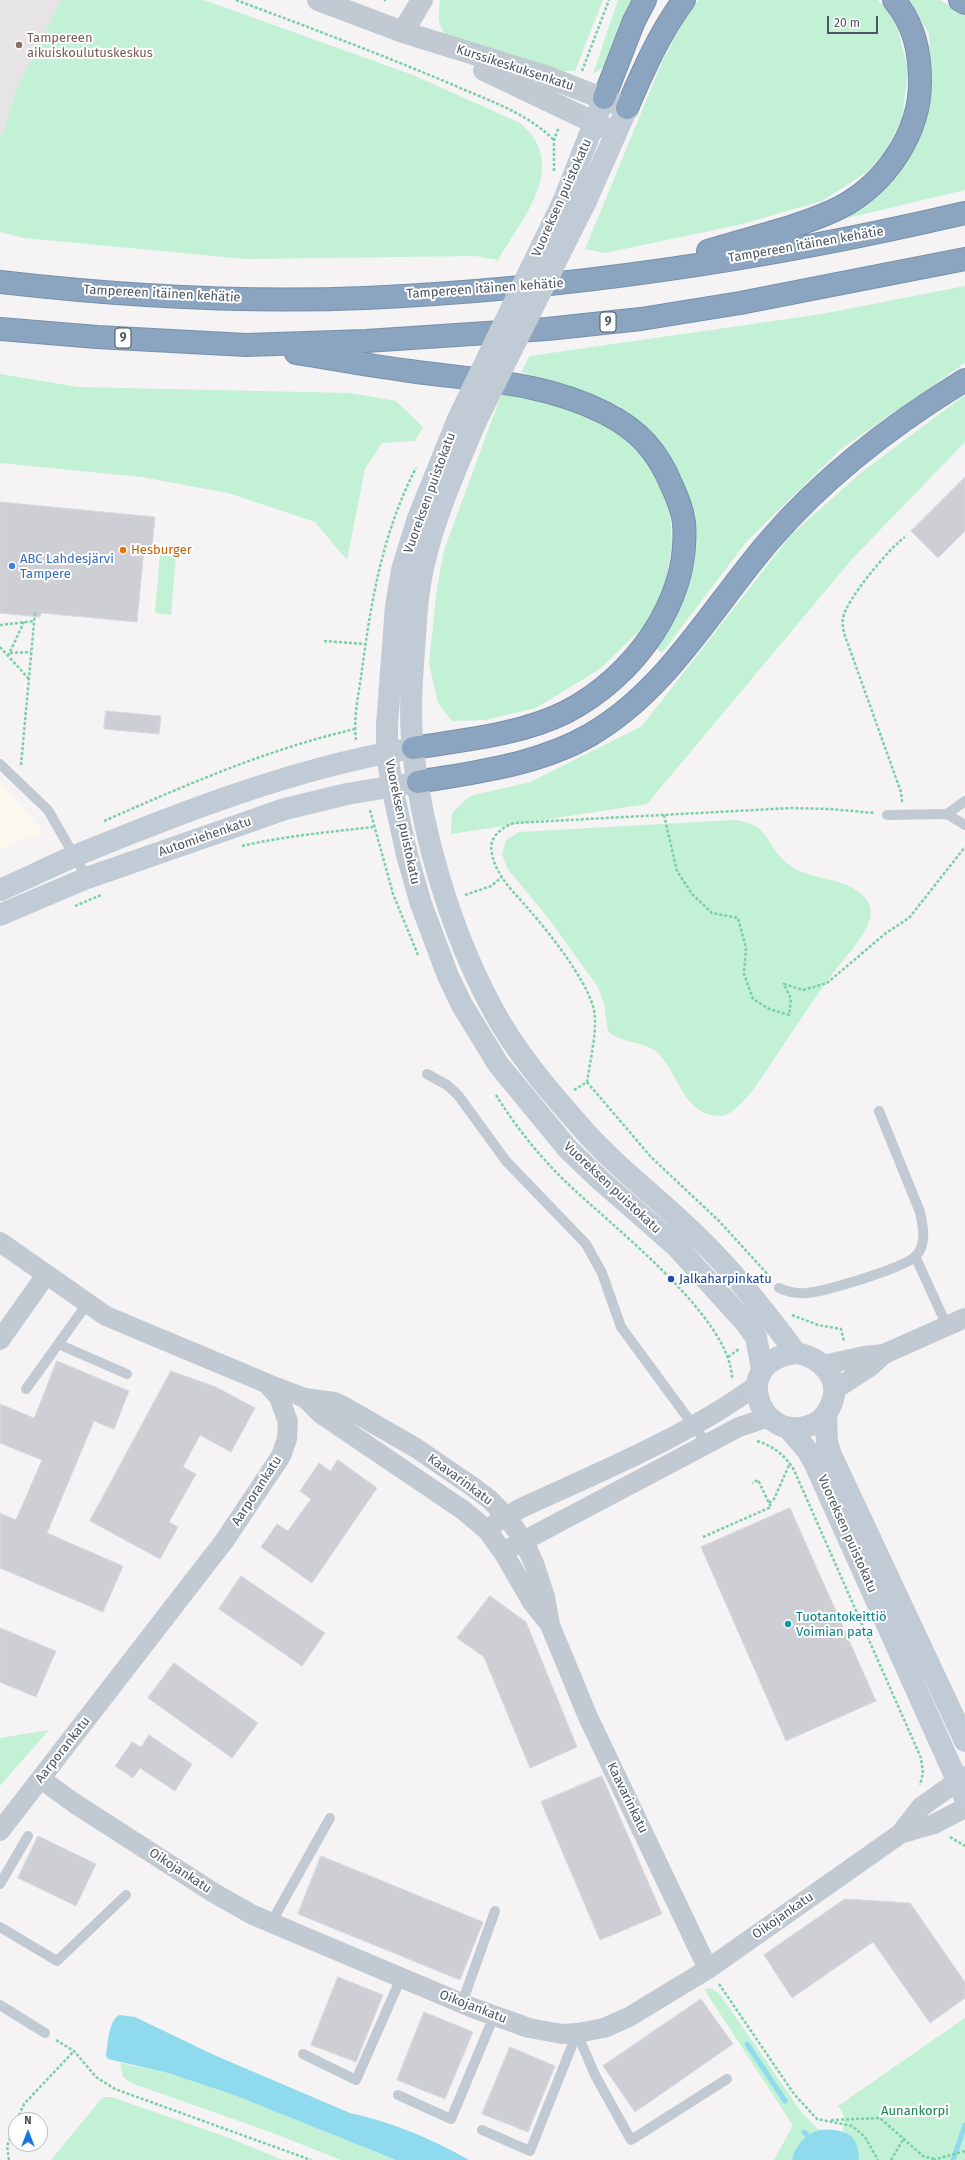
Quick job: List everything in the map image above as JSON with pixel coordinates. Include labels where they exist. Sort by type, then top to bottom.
[{"type":"highway","points":[[604,98],[634,21],[645,0]]},
{"type":"highway","points":[[627,108],[647,64],[675,12],[684,0]]},
{"type":"highway","points":[[632,274],[812,219],[841,207],[856,196],[891,164],[912,128],[917,110],[920,89],[918,49],[912,29],[902,10],[894,0]]},
{"type":"highway","points":[[960,0],[965,3]]},
{"type":"highway","name":"Tampereen itäinen kehätie","points":[[0,282],[101,291],[244,299],[365,298],[558,284],[632,274],[893,229],[965,213]]},
{"type":"highway","name":"9","points":[[0,329],[97,337],[246,345],[366,341],[547,329],[641,319],[748,302],[965,259]]},
{"type":"highway","points":[[246,345],[410,372],[514,383],[552,392],[606,414],[632,430],[649,444],[664,465],[676,495],[684,522],[682,557],[675,591],[658,627],[634,658],[609,682],[566,712],[519,729],[413,748]]},
{"type":"highway","points":[[418,782],[536,759],[565,748],[611,722],[636,702],[660,678],[769,541],[810,498],[866,449],[920,408],[965,380]]},
{"type":"main road","name":"Vuoreksen puistokatu","points":[[604,98],[564,200],[467,420],[433,531],[423,570],[417,608],[412,672],[413,748],[418,782],[432,850],[447,900],[472,966],[503,1027],[558,1100],[611,1159],[700,1239],[732,1275],[796,1353]]},
{"type":"main road","name":"Vuoreksen puistokatu","points":[[627,108],[586,201],[467,420],[418,518],[402,570],[395,622],[387,725],[387,753],[392,787],[407,855],[421,904],[448,976],[462,1005],[482,1039],[527,1100],[567,1148],[596,1177],[677,1247],[746,1323],[757,1343],[759,1377]]},
{"type":"main road","points":[[0,890],[75,856],[207,805],[325,767],[413,748]]},
{"type":"main road","name":"Automiehenkatu","points":[[0,915],[87,878],[206,835],[285,809],[347,794],[418,782]]},
{"type":"main road","points":[[796,1353],[810,1355],[823,1365],[832,1375],[834,1390],[832,1402],[826,1416],[816,1424],[804,1428],[789,1429],[769,1417],[758,1398],[759,1377],[772,1359],[783,1354],[796,1353]]},
{"type":"main road","name":"Vuoreksen puistokatu","points":[[826,1416],[827,1442],[831,1455],[965,1741]]},
{"type":"main road","name":"Vuoreksen puistokatu","points":[[789,1429],[807,1450],[814,1462],[963,1785]]},
{"type":"street","name":"Kurssikeskuksenkatu","points":[[318,0],[403,32],[548,77],[627,108]]},
{"type":"street","points":[[403,32],[422,0]]},
{"type":"street","name":"Kurssikeskuksenkatu","points":[[403,32],[616,132]]},
{"type":"street","name":"Aarporankatu","points":[[0,1242],[106,1316],[266,1384],[279,1397],[288,1422],[287,1439],[281,1456],[224,1540],[0,1831]]},
{"type":"street","points":[[0,1340],[46,1275]]},
{"type":"street","points":[[823,1365],[864,1356],[884,1354],[956,1322]]},
{"type":"street","points":[[834,1390],[871,1366],[884,1354]]},
{"type":"street","points":[[487,1530],[506,1516],[694,1425],[731,1405],[759,1377]]},
{"type":"street","name":"Kaavarinkatu","points":[[266,1384],[305,1398],[334,1402],[343,1406],[409,1444],[473,1486],[506,1516],[524,1541],[535,1566],[545,1597],[550,1625],[591,1723],[708,1969]]},
{"type":"street","name":"Kaavarinkatu","points":[[305,1398],[321,1414],[463,1510],[487,1530],[503,1552],[532,1602],[550,1625]]},
{"type":"street","points":[[503,1552],[739,1427],[769,1417]]},
{"type":"street","name":"Oikojankatu","points":[[41,1779],[74,1803],[238,1908],[494,2016],[545,2032],[577,2033],[604,2028],[629,2017],[708,1969],[900,1834],[926,1803],[963,1785]]},
{"type":"street","name":"Oikojankatu","points":[[900,1834],[938,1822],[965,1808]]},
{"type":"lane","points":[[0,764],[48,810],[87,878]]},
{"type":"lane","points":[[947,814],[965,801]]},
{"type":"lane","points":[[887,815],[947,814],[965,825]]},
{"type":"lane","points":[[427,1074],[447,1085],[458,1095],[506,1161],[586,1244],[602,1273],[621,1327],[707,1444]]},
{"type":"lane","points":[[779,1288],[794,1293],[820,1292],[885,1271],[916,1256],[921,1248],[924,1228],[920,1212],[879,1111]]},
{"type":"lane","points":[[916,1256],[956,1322]]},
{"type":"lane","points":[[26,1389],[87,1304]]},
{"type":"lane","points":[[58,1344],[127,1374]]},
{"type":"lane","points":[[271,1923],[330,1818]]},
{"type":"lane","points":[[0,1884],[28,1836]]},
{"type":"lane","points":[[0,1927],[57,1961],[126,1895]]},
{"type":"lane","points":[[462,2003],[495,1911]]},
{"type":"lane","points":[[303,2054],[356,2080],[401,1978]]},
{"type":"lane","points":[[0,2005],[45,2033]]},
{"type":"lane","points":[[398,2095],[452,2119],[494,2016]]},
{"type":"lane","points":[[577,2033],[595,2076],[631,2140],[727,2079]]},
{"type":"lane","points":[[482,2130],[530,2151],[577,2033]]},
{"type":"path","points":[[236,0],[352,44],[518,113],[546,131],[554,140]]},
{"type":"path","points":[[779,1288],[740,1242],[651,1157],[586,1082],[595,1023],[593,1005],[557,944],[502,877],[494,861],[491,848],[494,836],[506,826],[514,823],[791,808],[830,809],[887,815],[900,807],[902,800],[901,792],[844,633],[843,617],[850,602],[892,547],[905,538]]},
{"type":"path","points":[[13,777],[20,769],[35,612]]},
{"type":"path","points":[[0,625],[34,621]]},
{"type":"path","points":[[8,656],[24,622]]},
{"type":"path","points":[[324,641],[365,644]]},
{"type":"path","points":[[0,647],[29,680]]},
{"type":"path","points":[[10,653],[32,652]]},
{"type":"path","points":[[100,823],[213,775],[301,742],[355,729]]},
{"type":"path","points":[[664,815],[677,872],[692,894],[712,913],[738,918],[746,948],[744,974],[753,999],[769,1009],[789,1015],[791,999],[784,984],[803,990],[827,983],[886,933],[909,918],[965,847]]},
{"type":"path","points":[[236,847],[315,833],[330,833],[373,826],[393,894],[418,956]]},
{"type":"path","points":[[447,900],[491,886],[502,877]]},
{"type":"path","points":[[68,909],[105,894]]},
{"type":"path","points":[[493,1090],[529,1142],[566,1182],[630,1240],[693,1303],[714,1331],[728,1357],[732,1378],[731,1405]]},
{"type":"path","points":[[790,1314],[818,1324],[841,1329]]},
{"type":"path","points":[[739,1427],[746,1437],[771,1446],[790,1463],[921,1758],[923,1773],[920,1787],[926,1803]]},
{"type":"path","points":[[769,1503],[773,1500],[790,1463]]},
{"type":"path","points":[[703,1537],[771,1507],[758,1480],[752,1482]]},
{"type":"path","points":[[938,1822],[945,1832],[965,1846]]},
{"type":"path","points":[[708,1969],[794,2094],[820,2121],[852,2126],[865,2137],[878,2160]]},
{"type":"path","points":[[45,2033],[74,2051],[96,2077],[115,2089],[311,2160]]},
{"type":"path","points":[[21,2112],[24,2104],[74,2051]]},
{"type":"path","points":[[820,2121],[880,2118],[923,2156],[934,2160],[965,2151]]},
{"type":"path","points":[[891,2160],[904,2138]]},
{"type":"path","points":[[8,2144],[9,2160]]},
{"type":"shaded area","name":"Tampereen aikuiskoulutuskeskus","points":[[0,0],[61,0],[16,90],[3,134],[0,136]]},
{"type":"shaded area","points":[[0,783],[43,831],[0,850]]},
{"type":"green space","points":[[61,0],[204,0],[413,75],[520,123],[534,139],[541,156],[542,173],[537,191],[529,209],[498,260],[475,256],[246,259],[24,238],[0,232],[0,136],[3,134],[16,90]]},
{"type":"green space","points":[[440,0],[603,0],[575,71],[548,71],[450,39],[446,35],[439,21]]},
{"type":"green space","points":[[618,0],[635,0],[607,61],[602,68],[593,74]]},
{"type":"green space","points":[[699,0],[878,0],[895,19],[908,70],[902,119],[885,153],[867,172],[822,201],[738,225],[605,253],[585,249],[662,62],[691,7]]},
{"type":"green space","points":[[910,0],[940,0],[965,16],[965,190],[847,218],[893,180],[913,151],[932,90],[929,34]]},
{"type":"green space","points":[[965,286],[965,363],[841,449],[747,541],[662,653],[656,648],[681,605],[695,560],[696,514],[673,462],[619,406],[579,390],[521,372],[530,356],[822,314]]},
{"type":"green space","points":[[0,374],[78,387],[350,393],[396,401],[423,427],[415,441],[382,443],[365,469],[347,560],[315,522],[228,493],[141,477],[0,463]]},
{"type":"green space","points":[[503,390],[578,411],[629,440],[651,467],[670,512],[672,545],[664,590],[644,626],[600,669],[536,708],[484,720],[452,721],[438,703],[429,663],[437,588],[444,550]]},
{"type":"green space","points":[[965,395],[965,442],[852,559],[647,804],[451,834],[452,813],[470,796],[530,782],[642,726],[791,535],[863,471]]},
{"type":"green space","points":[[160,555],[176,556],[171,615],[155,613]]},
{"type":"green space","points":[[734,820],[747,822],[756,826],[768,838],[783,860],[792,867],[810,875],[841,883],[859,892],[868,901],[871,913],[869,922],[862,936],[826,983],[760,1080],[736,1108],[728,1114],[720,1116],[708,1114],[698,1109],[690,1102],[666,1063],[654,1050],[648,1046],[620,1039],[608,1031],[604,1004],[598,987],[549,919],[507,868],[502,854],[506,840],[519,832]]},
{"type":"green space","points":[[49,1730],[0,1786],[0,1738]]},
{"type":"green space","points":[[710,1988],[719,1993],[802,2113],[819,2130],[809,2134],[801,2141],[793,2155],[792,2160],[774,2160],[792,2127],[792,2124],[704,1989]]},
{"type":"green space","name":"Aunankorpi","points":[[965,2018],[965,2160],[859,2160],[856,2143],[843,2131],[844,2115],[838,2106]]},
{"type":"green space","points":[[120,2063],[168,2073],[234,2095],[396,2160],[341,2160],[273,2133],[131,2083],[123,2077]]},
{"type":"green space","points":[[111,2097],[227,2137],[283,2160],[51,2160],[101,2099]]},
{"type":"water","points":[[119,2015],[135,2017],[214,2055],[350,2113],[381,2121],[411,2132],[441,2145],[469,2160],[396,2160],[234,2095],[168,2073],[108,2059],[106,2056],[109,2034],[115,2018]]},
{"type":"water","points":[[819,2130],[835,2130],[848,2134],[856,2143],[859,2160],[792,2160],[793,2155],[801,2141],[809,2134]]},
{"type":"building","points":[[965,477],[965,531],[938,558],[911,531]]},
{"type":"building","points":[[0,502],[155,517],[152,549],[144,548],[137,622],[41,613],[40,617],[0,613]]},
{"type":"building","points":[[106,711],[161,716],[159,734],[104,729]]},
{"type":"building","points":[[57,1361],[129,1391],[114,1429],[94,1421],[47,1533],[123,1566],[103,1612],[0,1568],[0,1513],[16,1520],[42,1460],[0,1443],[0,1404],[34,1418]]},
{"type":"building","points":[[171,1371],[216,1387],[255,1408],[231,1452],[200,1435],[183,1467],[196,1474],[169,1522],[178,1527],[160,1559],[90,1521]]},
{"type":"building","points":[[338,1460],[377,1488],[312,1583],[261,1547],[277,1524],[288,1531],[311,1499],[300,1491],[319,1463],[330,1471]]},
{"type":"building","name":"Tuotantokeittiö Voimian pata","points":[[790,1508],[876,1701],[786,1741],[701,1547]]},
{"type":"building","points":[[241,1576],[325,1633],[302,1666],[219,1609]]},
{"type":"building","points":[[490,1596],[526,1622],[577,1747],[530,1768],[484,1657],[457,1638]]},
{"type":"building","points":[[0,1628],[56,1651],[36,1697],[0,1682]]},
{"type":"building","points":[[174,1663],[258,1723],[232,1758],[148,1698]]},
{"type":"building","points":[[149,1735],[192,1764],[175,1791],[140,1768],[133,1778],[115,1766],[132,1742],[141,1747]]},
{"type":"building","points":[[602,1776],[662,1914],[600,1940],[541,1802]]},
{"type":"building","points":[[38,1836],[96,1864],[76,1906],[18,1878]]},
{"type":"building","points":[[321,1856],[483,1922],[460,1980],[298,1914]]},
{"type":"building","points":[[845,1899],[910,1903],[965,1982],[965,1998],[930,2023],[873,1942],[792,1998],[764,1955]]},
{"type":"building","points":[[338,1977],[383,1995],[356,2062],[311,2045]]},
{"type":"building","points":[[701,1999],[733,2044],[635,2112],[603,2066]]},
{"type":"building","points":[[424,2012],[473,2032],[445,2099],[397,2080]]},
{"type":"building","points":[[510,2047],[555,2066],[528,2132],[482,2114]]},
{"type":"waterway","points":[[747,2044],[785,2101]]},
{"type":"waterway","points":[[953,2160],[965,2125]]},
{"type":"waterway","points":[[804,2132],[807,2135]]},
{"type":"place","name":"Tampereen aikuiskoulutuskeskus","points":[[19,45]]},
{"type":"place","name":"Hesburger","points":[[123,550]]},
{"type":"place","name":"ABC Lahdesjärvi Tampere","points":[[12,566]]},
{"type":"place","name":"Jalkaharpinkatu","points":[[671,1279]]},
{"type":"place","name":"Tuotantokeittiö Voimian pata","points":[[788,1624]]}]
